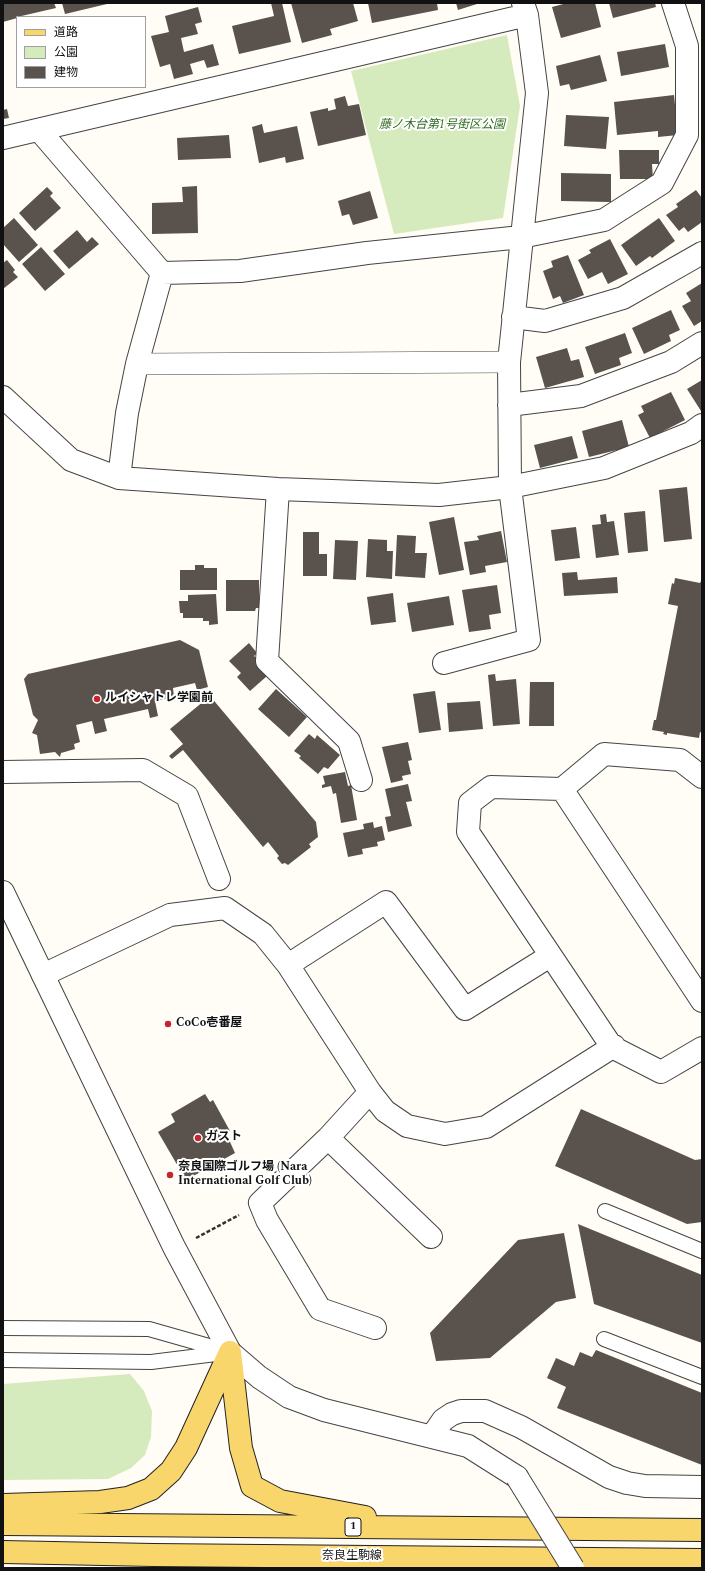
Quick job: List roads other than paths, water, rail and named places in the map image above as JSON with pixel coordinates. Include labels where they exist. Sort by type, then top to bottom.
[{"type":"main road","points":[[3,1505],[100,1502],[128,1498],[152,1489],[171,1471],[186,1448],[230,1352]]},
{"type":"main road","points":[[230,1352],[241,1448],[252,1486],[280,1501],[415,1527]]},
{"type":"main road","name":"1","points":[[3,1524],[702,1530]]},
{"type":"main road","name":"奈良生駒線","points":[[3,1552],[153,1555],[700,1560]]},
{"type":"main road","points":[[153,1555],[222,1568]]},
{"type":"street","points":[[162,273],[240,271],[367,253],[521,237],[604,220],[662,183],[694,138],[694,43],[673,3]]},
{"type":"street","points":[[3,138],[525,9],[537,93],[508,362],[510,487],[529,640],[444,662]]},
{"type":"street","points":[[39,130],[162,273]]},
{"type":"street","points":[[513,317],[545,321],[623,298],[702,253]]},
{"type":"street","points":[[119,478],[127,413],[137,364],[162,273]]},
{"type":"street","points":[[509,406],[581,396],[671,362],[702,343]]},
{"type":"street","points":[[137,364],[508,362]]},
{"type":"street","points":[[3,397],[71,460],[119,478],[278,489],[439,495],[510,487],[604,468],[702,426]]},
{"type":"street","points":[[278,489],[267,660],[349,741],[361,780]]},
{"type":"street","points":[[702,777],[680,760],[604,754],[562,789],[490,787],[470,803],[468,832],[550,956],[613,1046],[661,1072],[702,1048]]},
{"type":"street","points":[[3,772],[143,770],[187,796],[219,879]]},
{"type":"street","points":[[562,789],[702,1001]]},
{"type":"street","points":[[3,892],[174,1247],[230,1352],[259,1377],[288,1397],[324,1410],[468,1446],[517,1477],[573,1568]]},
{"type":"street","points":[[288,965],[386,902],[465,1009],[550,956]]},
{"type":"street","points":[[43,975],[170,915],[225,908],[263,934],[288,965],[370,1092],[385,1110],[407,1126],[445,1134],[486,1127],[613,1046]]},
{"type":"street","points":[[370,1092],[328,1138],[260,1203],[267,1220],[320,1309],[375,1328]]},
{"type":"street","points":[[328,1138],[431,1237]]},
{"type":"street","points":[[432,1436],[443,1420],[452,1414],[461,1410],[485,1411],[521,1427],[609,1477],[627,1483],[645,1486],[702,1487]]},
{"type":"lane","points":[[605,1211],[702,1251]]},
{"type":"lane","points":[[3,1328],[149,1329],[230,1352]]},
{"type":"lane","points":[[604,1339],[702,1377]]},
{"type":"lane","points":[[3,1360],[151,1362],[230,1352]]},
{"type":"place","name":"ルイシャトレ学園前","points":[[97,699]]},
{"type":"place","name":"CoCo壱番屋","points":[[168,1024]]},
{"type":"place","name":"ガスト","points":[[198,1138]]},
{"type":"place","name":"奈良国際ゴルフ場 (Nara International Golf Club)","points":[[170,1175]]},
{"type":"park label","name":"藤ノ木台第1号街区公園","points":[[442,126]]}]
